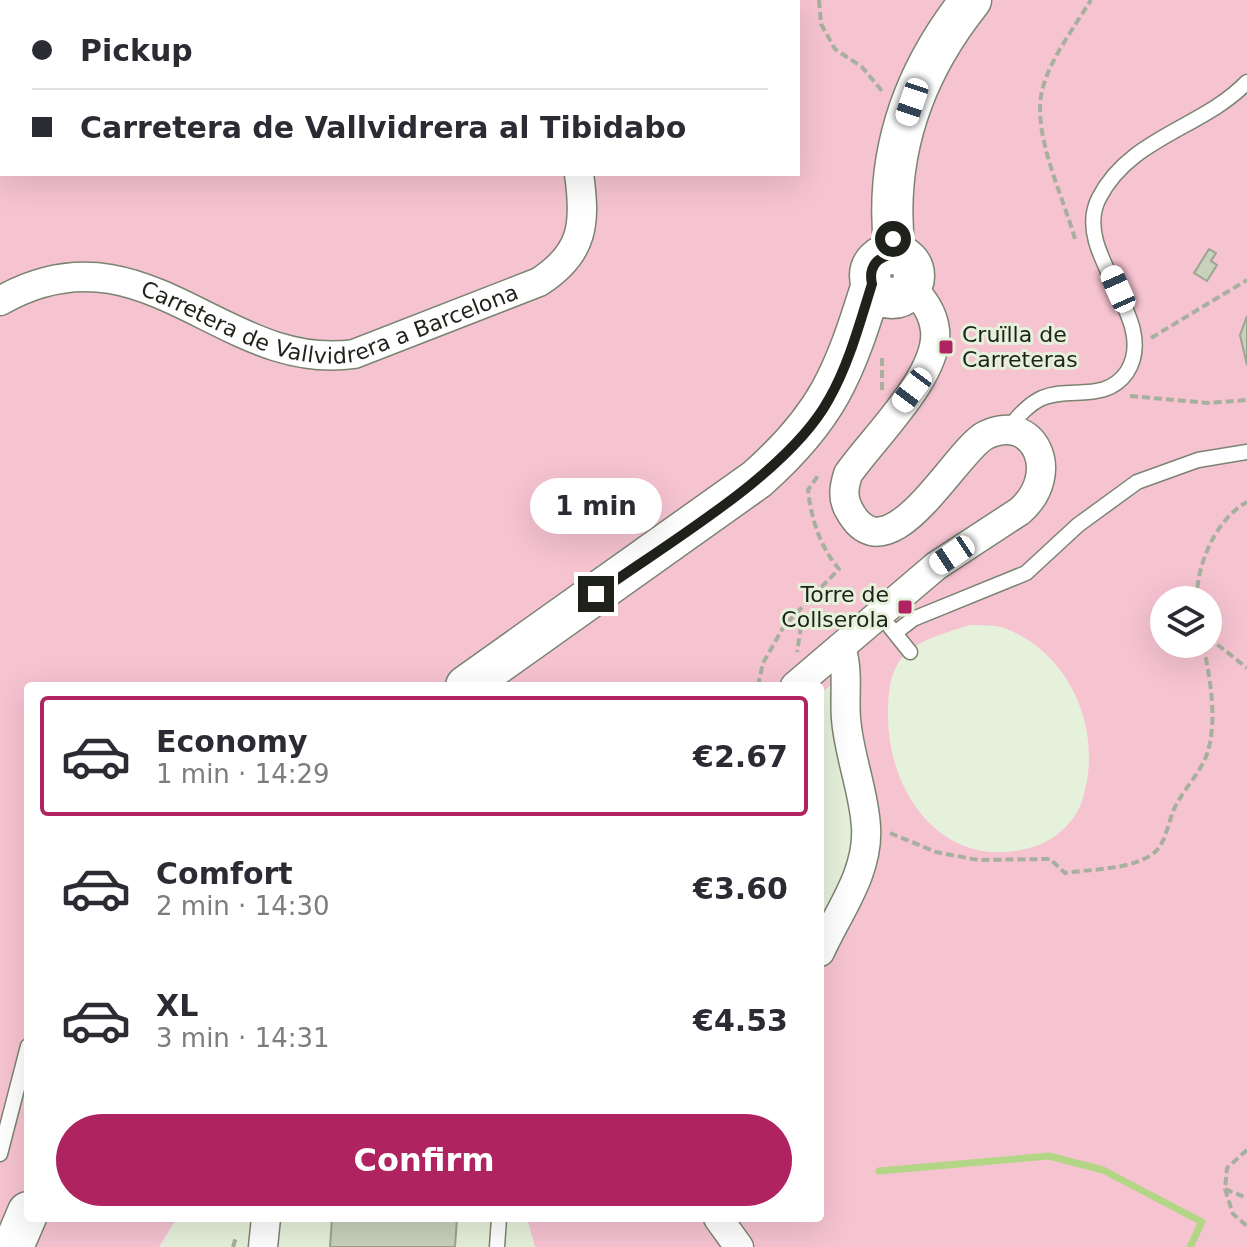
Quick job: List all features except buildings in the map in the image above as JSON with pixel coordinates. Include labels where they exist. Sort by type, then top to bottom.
[{"type":"street","points":[[472,682],[757,479],[787,453],[829,400],[893,275],[890,203],[905,122],[922,78],[948,29],[971,0]]},
{"type":"street","name":"Carretera de Vallvidrera a Barcelona","points":[[0,301],[39,283],[82,277],[105,278],[155,290],[280,349],[323,357],[354,354],[539,282],[556,271],[575,246],[583,222],[579,176]]},
{"type":"street","points":[[800,682],[841,647],[887,623],[936,566],[1030,502],[1042,481],[1042,461],[1032,443],[1006,431],[985,435],[976,441],[916,512],[899,525],[871,528],[854,518],[848,509],[844,488],[848,474],[912,390],[934,345],[932,314],[893,275]]},
{"type":"street","points":[[824,944],[854,886],[865,852],[866,826],[846,719],[848,668],[841,647]]},
{"type":"street","points":[[13,1247],[24,1221]]},
{"type":"street","points":[[263,1247],[266,1222]]},
{"type":"street","points":[[721,1222],[739,1247]]},
{"type":"lane","points":[[1006,431],[1041,399],[1097,392],[1119,381],[1127,372],[1134,347],[1124,305],[1093,231],[1095,209],[1115,174],[1137,153],[1233,95],[1247,82]]},
{"type":"lane","points":[[910,652],[887,623],[913,619],[1026,573],[1078,525],[1137,482],[1198,460],[1247,452]]},
{"type":"lane","points":[[0,1154],[24,1061]]},
{"type":"lane","points":[[498,1246],[499,1222]]},
{"type":"path","points":[[819,0],[821,24],[835,49],[862,67],[886,95]]},
{"type":"path","points":[[1091,0],[1045,80],[1040,101],[1043,141],[1074,238],[1084,258],[1099,251]]},
{"type":"path","points":[[1134,347],[1184,321],[1247,280]]},
{"type":"path","points":[[1097,392],[1208,403],[1247,400]]},
{"type":"path","points":[[1200,586],[1208,548],[1227,519],[1247,502]]},
{"type":"path","points":[[1222,648],[1247,668]]},
{"type":"path","points":[[866,826],[936,852],[978,860],[1050,859],[1065,873],[1139,861],[1161,844],[1175,807],[1206,757],[1210,742],[1212,687],[1206,658]]},
{"type":"path","points":[[1247,1150],[1227,1168],[1225,1189],[1233,1214],[1247,1226]]},
{"type":"path","points":[[1225,1189],[1247,1198]]},
{"type":"shaded area","points":[[800,0],[1247,0],[1247,1247],[535,1247],[528,1222],[824,1222],[824,917],[842,888],[856,849],[833,683],[824,691],[824,682],[24,682],[24,1222],[175,1222],[159,1247],[0,1247],[0,176],[800,176]],"holes":[[[970,625],[1007,629],[1030,641],[1050,658],[1066,678],[1078,700],[1085,724],[1089,750],[1088,775],[1075,816],[1051,839],[1036,846],[1005,852],[976,850],[951,840],[930,824],[913,802],[900,777],[891,749],[889,692],[897,665],[919,644]]]},
{"type":"waterway","points":[[879,1171],[1049,1156],[1103,1170],[1202,1222],[1190,1247]]},
{"type":"place","name":"Cruïlla de Carreteras","points":[[946,347]]},
{"type":"place","name":"Torre de Collserola","points":[[905,607]]},
{"type":"route","points":[[596,594],[757,479],[787,453],[812,424],[829,400],[841,372],[865,307],[875,262],[881,257],[895,254],[893,239]]}]
